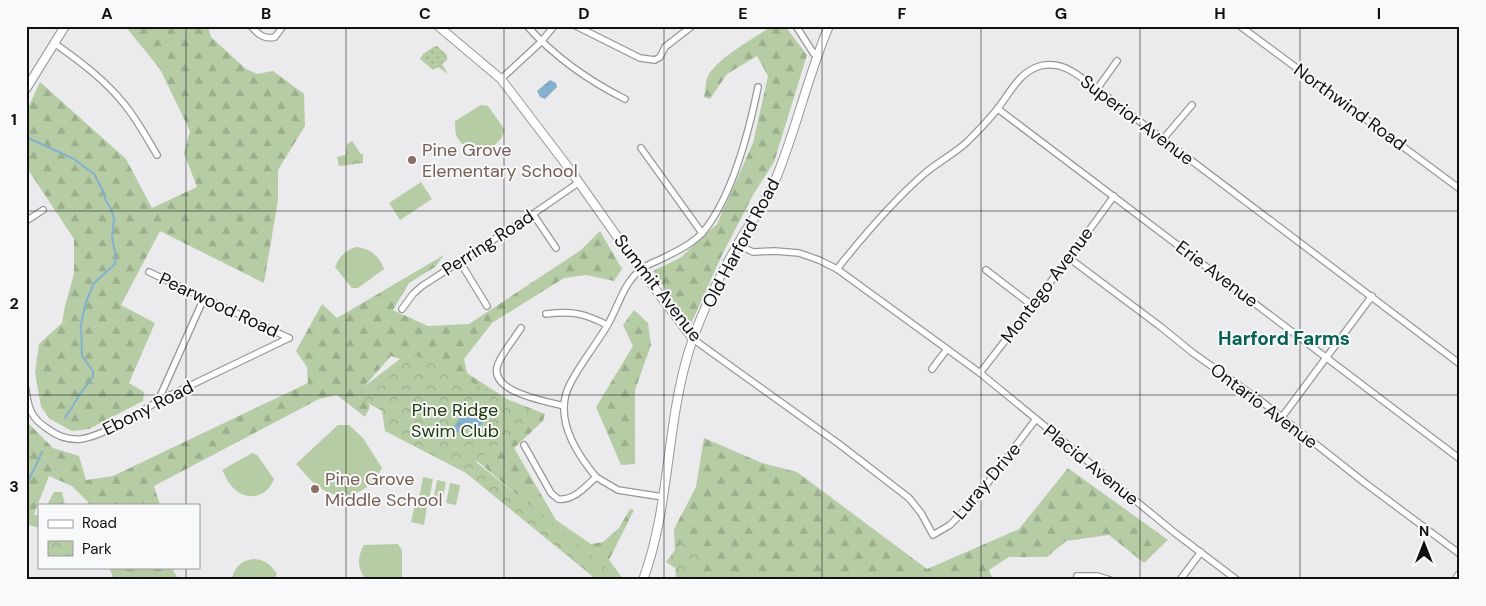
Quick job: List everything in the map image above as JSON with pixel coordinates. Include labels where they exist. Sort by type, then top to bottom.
[{"type":"main road","points":[[1457,580],[1460,575]]},
{"type":"street","points":[[26,89],[65,26]]},
{"type":"street","points":[[251,26],[262,37],[269,39],[275,37],[283,26]]},
{"type":"street","name":"Summit Avenue","points":[[438,26],[502,79],[693,339],[839,444],[910,498],[932,535]]},
{"type":"street","points":[[527,26],[541,42],[576,71],[625,99]]},
{"type":"street","points":[[502,79],[541,42],[554,26]]},
{"type":"street","points":[[576,26],[640,58],[652,60],[660,57],[665,47],[692,26]]},
{"type":"street","points":[[796,26],[814,54],[818,55]]},
{"type":"street","name":"Old Harford Road","points":[[643,580],[656,540],[681,386],[693,339],[705,310],[738,244],[774,183],[829,26]]},
{"type":"street","name":"Northwind Road","points":[[1240,26],[1460,189]]},
{"type":"street","points":[[54,43],[87,67],[106,84],[126,107],[157,155]]},
{"type":"street","points":[[1097,89],[1117,61]]},
{"type":"street","name":"Superior Avenue","points":[[837,269],[889,208],[926,172],[967,141],[998,109],[1020,77],[1039,66],[1061,65],[1097,89],[1460,364]]},
{"type":"street","points":[[663,497],[618,490],[596,477],[583,461],[573,443],[564,406],[570,384],[607,325],[625,287],[640,269],[667,256],[702,233],[720,206],[732,178],[748,129],[758,87]]},
{"type":"street","points":[[1163,139],[1192,104]]},
{"type":"street","name":"Erie Avenue","points":[[998,109],[1460,459]]},
{"type":"street","points":[[641,148],[702,233]]},
{"type":"street","name":"Perring Road","points":[[402,310],[422,286],[533,214],[578,182]]},
{"type":"street","name":"Montego Avenue","points":[[980,373],[1033,306],[1114,196]]},
{"type":"street","points":[[26,221],[43,210]]},
{"type":"street","points":[[533,214],[556,248]]},
{"type":"street","name":"Placid Avenue","points":[[738,244],[753,252],[799,253],[837,269],[980,373],[1175,533],[1237,580]]},
{"type":"street","name":"Ontario Avenue","points":[[1069,258],[1193,353],[1282,417],[1460,554]]},
{"type":"street","points":[[460,262],[488,306]]},
{"type":"street","points":[[986,270],[1033,306]]},
{"type":"street","name":"Pearwood Road","points":[[149,272],[289,338]]},
{"type":"street","points":[[1282,417],[1372,296]]},
{"type":"street","points":[[158,401],[204,298]]},
{"type":"street","points":[[546,314],[578,313],[588,315],[607,325]]},
{"type":"street","points":[[521,328],[498,364],[498,379],[502,385],[521,394],[564,406]]},
{"type":"street","name":"Ebony Road","points":[[26,390],[29,409],[36,420],[55,434],[82,438],[98,434],[158,401],[289,338]]},
{"type":"street","points":[[932,369],[946,349]]},
{"type":"street","name":"Luray Drive","points":[[932,535],[950,526],[977,498],[1036,419]]},
{"type":"street","points":[[524,445],[551,492],[558,499],[572,497],[596,477]]},
{"type":"street","points":[[1180,580],[1201,552]]},
{"type":"street","points":[[1077,576],[1097,576],[1110,580]]},
{"type":"green space","points":[[125,26],[208,26],[211,37],[246,69],[257,74],[273,71],[304,94],[305,126],[278,170],[278,200],[264,283],[160,231],[121,305],[155,323],[129,383],[144,392],[143,401],[89,429],[72,431],[50,419],[41,407],[35,372],[39,344],[62,323],[74,274],[74,239],[29,171],[26,173],[26,112],[40,82],[126,159],[152,208],[197,187],[184,153],[190,131],[160,69]]},
{"type":"green space","points":[[772,26],[785,26],[807,55],[774,162],[753,195],[722,255],[690,326],[653,271],[680,258],[717,224],[753,143],[768,76],[757,56],[727,74],[710,99],[704,97],[707,79],[714,67],[721,61]]},
{"type":"green space","points":[[435,46],[447,55],[447,60],[442,64],[448,74],[438,67],[433,70],[420,59],[423,54]]},
{"type":"green space","points":[[481,105],[488,106],[505,130],[503,136],[496,144],[487,148],[467,147],[458,138],[455,121]]},
{"type":"green space","points":[[352,141],[361,154],[363,154],[363,163],[339,166],[337,157],[346,155],[347,144]]},
{"type":"green space","points":[[421,182],[432,199],[400,220],[389,203]]},
{"type":"green space","points":[[600,231],[622,269],[614,281],[586,275],[564,278],[492,323],[464,359],[467,373],[507,399],[545,414],[543,421],[514,448],[556,520],[591,544],[603,542],[619,528],[630,509],[634,510],[609,560],[624,580],[621,580],[557,529],[476,460],[431,368],[391,356],[361,390],[370,407],[365,417],[337,395],[319,399],[154,486],[160,504],[89,504],[72,486],[49,476],[34,514],[38,516],[38,528],[29,525],[26,530],[26,473],[30,466],[26,463],[26,421],[53,448],[79,456],[86,480],[113,476],[308,383],[307,367],[296,351],[322,304],[337,318],[444,255],[435,267],[409,283],[393,310],[428,326],[469,324],[581,250]]},
{"type":"green space","points":[[357,247],[366,249],[374,254],[380,260],[384,269],[358,288],[352,288],[335,267],[343,254]]},
{"type":"green space","points":[[634,310],[648,323],[651,345],[635,390],[635,464],[621,465],[596,407],[633,346],[623,325]]},
{"type":"green space","name":"Pine Ridge Swim Club","points":[[409,352],[537,414],[476,462],[622,580],[597,580],[466,473],[385,431],[382,411],[353,395]]},
{"type":"green space","points":[[338,425],[349,425],[363,438],[382,468],[370,484],[355,494],[338,495],[328,492],[319,487],[296,464]]},
{"type":"green space","points":[[704,438],[762,463],[797,472],[927,569],[1019,529],[1068,468],[1168,540],[1144,563],[1109,535],[1066,541],[1047,557],[1009,557],[989,570],[993,580],[676,580],[674,529],[696,487]]},
{"type":"green space","points":[[252,453],[257,455],[274,479],[266,491],[260,495],[248,496],[235,490],[222,470]]},
{"type":"green space","points":[[423,477],[433,479],[429,500],[419,498]]},
{"type":"green space","points":[[437,480],[446,482],[442,503],[433,501]]},
{"type":"green space","points":[[450,483],[460,485],[456,505],[446,503]]},
{"type":"green space","points":[[54,492],[62,492],[65,504],[48,504]]},
{"type":"green space","points":[[415,504],[427,506],[424,525],[411,522]]},
{"type":"green space","points":[[681,542],[707,561],[693,580],[666,562]]},
{"type":"green space","points":[[398,544],[402,550],[402,580],[366,580],[361,572],[359,563],[364,545]]},
{"type":"green space","points":[[253,559],[264,561],[272,568],[277,574],[274,580],[231,580],[239,565]]},
{"type":"green space","points":[[109,568],[172,568],[179,580],[114,580]]},
{"type":"water","points":[[550,80],[556,83],[557,87],[545,99],[540,97],[537,91]]},
{"type":"water","points":[[463,410],[484,420],[478,432],[466,425],[461,434],[453,430]]},
{"type":"waterway","points":[[26,137],[74,159],[94,174],[111,208],[114,219],[112,237],[116,257],[115,264],[94,283],[86,302],[81,324],[82,356],[93,371],[93,377],[65,418]]},
{"type":"waterway","points":[[26,486],[42,452]]},
{"type":"place","name":"Pine Grove Elementary School","points":[[412,160]]},
{"type":"place","name":"Pine Grove Middle School","points":[[315,489]]},
{"type":"district","name":"Harford Farms","points":[[1284,338]]}]
